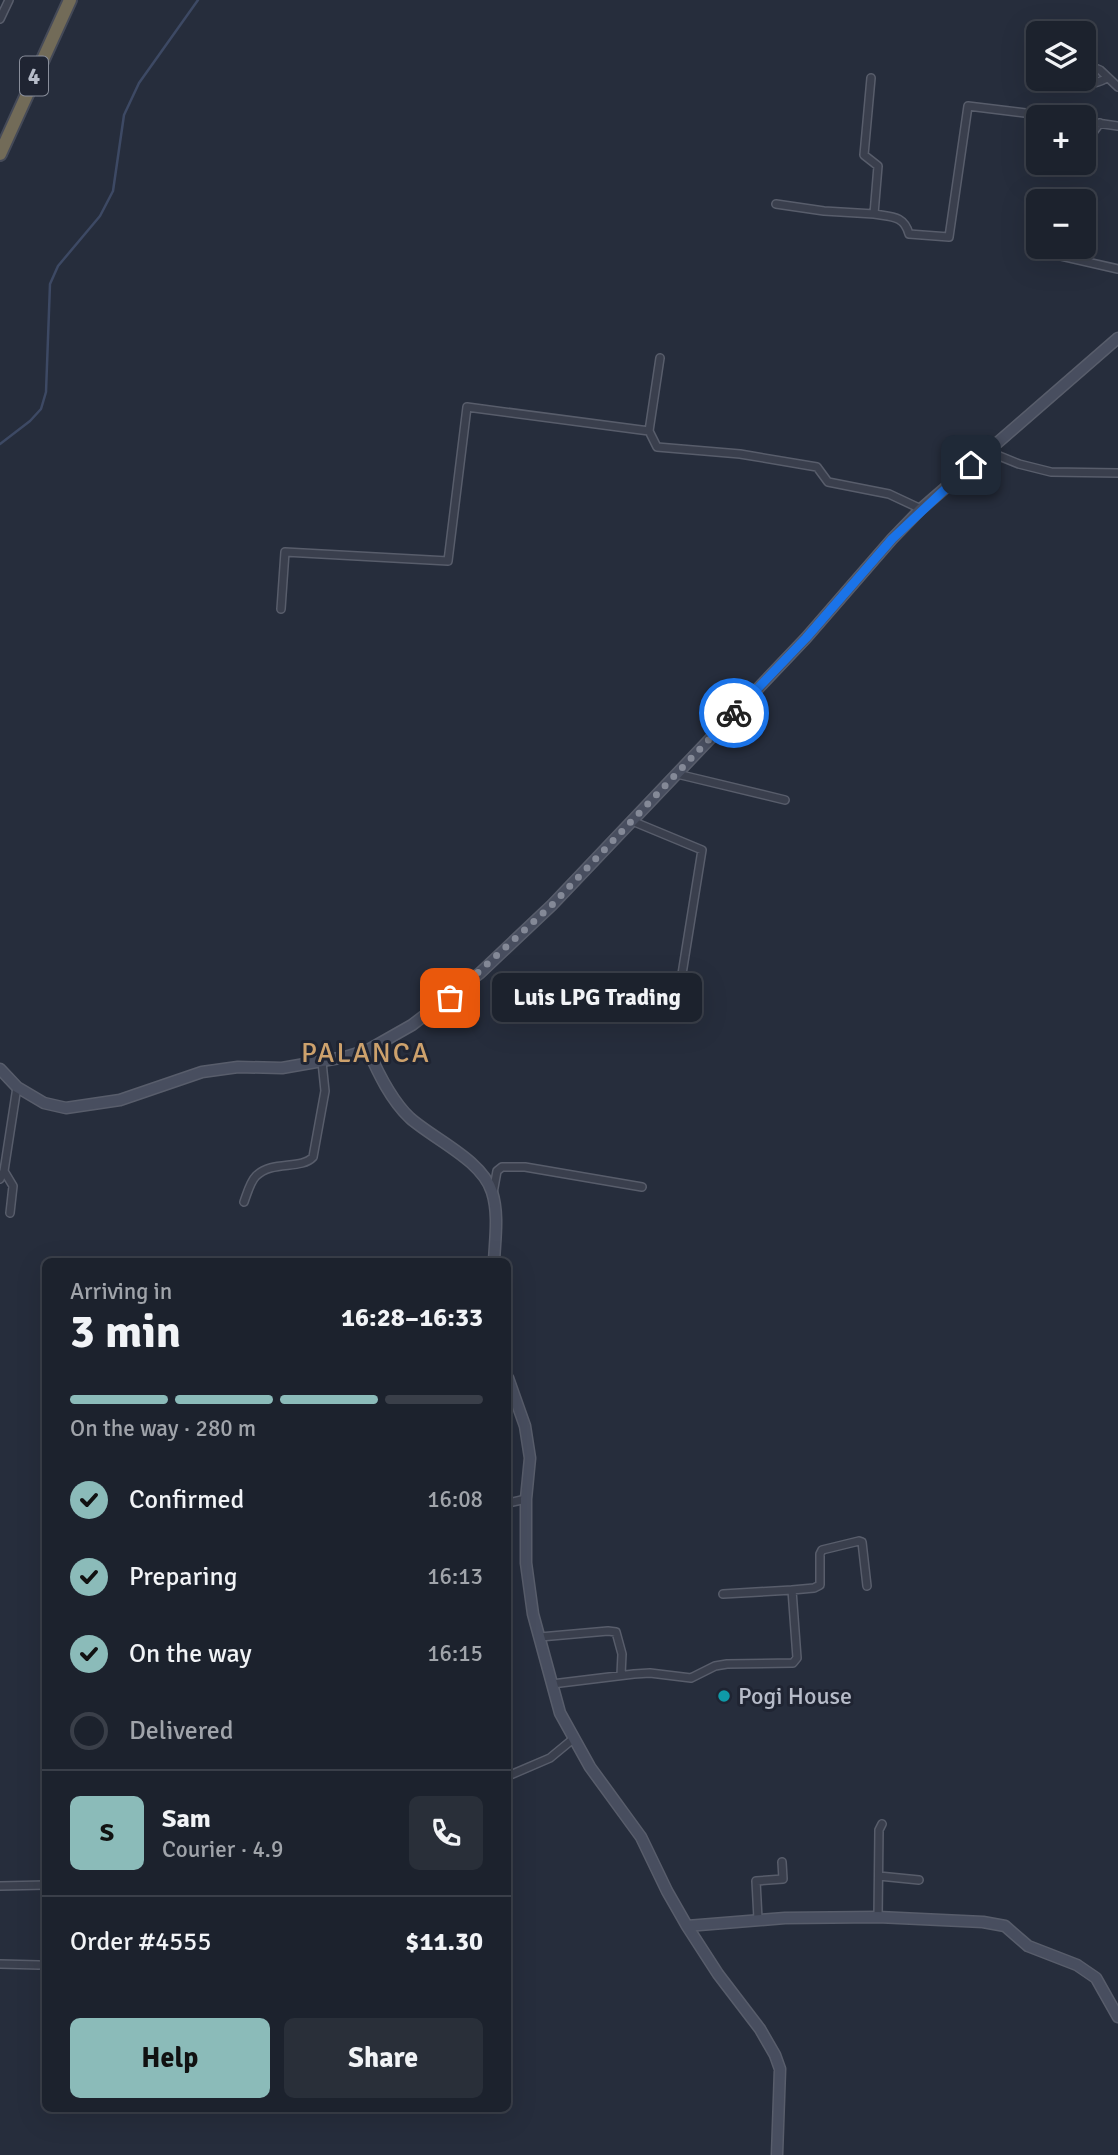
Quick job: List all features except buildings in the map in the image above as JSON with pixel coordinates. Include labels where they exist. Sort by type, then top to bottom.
[{"type":"highway","name":"4","points":[[0,154],[70,0]]},
{"type":"street","points":[[0,19],[9,0]]},
{"type":"street","points":[[1096,68],[1118,87]]},
{"type":"street","points":[[871,78],[864,155],[878,166],[874,214]]},
{"type":"street","points":[[1096,83],[1107,78]]},
{"type":"street","points":[[776,204],[900,218],[907,224],[909,234],[949,237],[968,106],[1026,113]]},
{"type":"street","points":[[1096,123],[1118,125]]},
{"type":"street","points":[[1096,128],[1100,123]]},
{"type":"street","points":[[1074,259],[1118,269]]},
{"type":"street","points":[[0,1069],[17,1087],[44,1103],[66,1108],[120,1100],[202,1072],[238,1067],[282,1068],[322,1062],[368,1050],[412,1025],[480,973],[552,905],[806,638],[921,509],[1118,338]]},
{"type":"street","points":[[660,358],[649,431],[657,447],[740,454],[817,467],[828,482],[889,494],[921,509]]},
{"type":"street","points":[[281,609],[285,552],[448,561],[467,407],[649,431]]},
{"type":"street","points":[[987,451],[1019,464],[1051,472],[1118,473]]},
{"type":"street","points":[[677,774],[785,800]]},
{"type":"street","points":[[632,821],[702,850],[682,974]]},
{"type":"street","points":[[368,1050],[387,1087],[409,1116],[472,1164],[486,1178],[493,1194],[496,1212],[494,1258]]},
{"type":"street","points":[[244,1202],[256,1176],[270,1167],[305,1163],[313,1157],[325,1091],[322,1062]]},
{"type":"street","points":[[10,1213],[13,1186],[2,1175],[17,1087]]},
{"type":"street","points":[[493,1194],[497,1171],[502,1167],[525,1167],[642,1187]]},
{"type":"street","points":[[511,1386],[526,1426],[530,1458],[526,1500],[526,1563],[533,1614],[560,1713],[590,1767],[641,1837],[687,1926],[718,1974],[761,2029],[775,2055],[780,2069],[777,2155]]},
{"type":"street","points":[[511,1502],[526,1500]]},
{"type":"street","points":[[723,1594],[814,1588],[820,1585],[822,1550],[859,1541],[863,1546],[867,1586]]},
{"type":"street","points":[[552,1684],[650,1673],[686,1678],[727,1664],[793,1663],[797,1658],[792,1591]]},
{"type":"street","points":[[540,1637],[608,1631],[616,1633],[622,1654],[621,1675]]},
{"type":"street","points":[[511,1775],[550,1758],[573,1739]]},
{"type":"street","points":[[878,1917],[879,1830],[882,1824]]},
{"type":"street","points":[[758,1919],[756,1881],[783,1879],[782,1862]]},
{"type":"street","points":[[879,1876],[919,1880]]},
{"type":"street","points":[[0,1886],[42,1885]]},
{"type":"street","points":[[687,1926],[758,1919],[878,1917],[983,1922],[1004,1926],[1028,1946],[1077,1965],[1096,1978],[1118,2017]]},
{"type":"street","points":[[0,1964],[39,1965]]},
{"type":"waterway","points":[[0,444],[41,409],[46,392],[50,284],[58,266],[100,216],[113,191],[124,115],[139,83],[198,0]]},
{"type":"way so far","points":[[450,998],[552,905],[734,713]]},
{"type":"place","name":"Luis LPG Trading","points":[[450,998]]},
{"type":"place","name":"Pogi House","points":[[724,1696]]},
{"type":"district","name":"PALANCA","points":[[366,1053]]},
{"type":"route","points":[[734,713],[806,638],[892,539],[971,465]]}]
